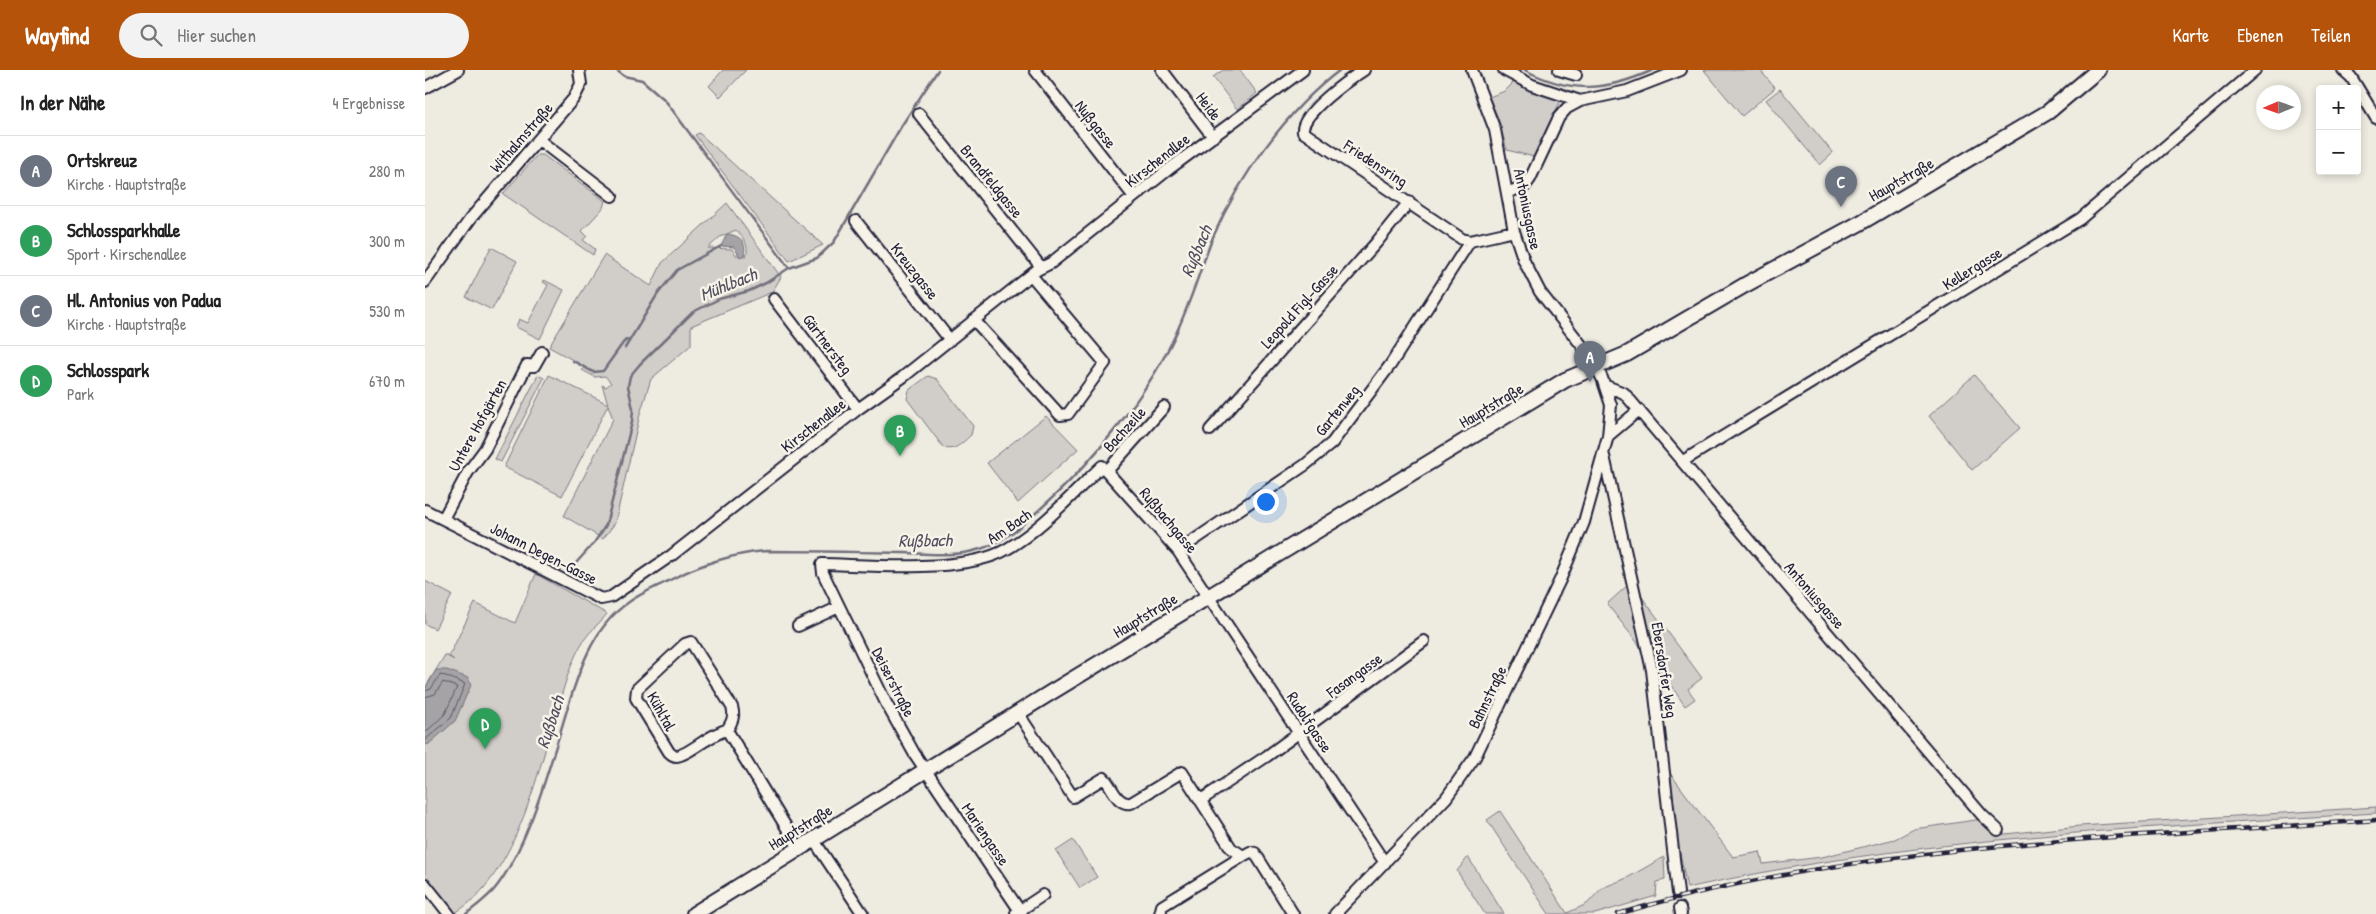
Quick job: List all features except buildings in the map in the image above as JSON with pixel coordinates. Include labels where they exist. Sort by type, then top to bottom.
[{"type":"main road","name":"Hauptstraße","points":[[694,914],[925,770],[1565,380],[1627,354],[1745,285],[1861,223],[2021,129],[2062,101],[2098,70]]},
{"type":"street","points":[[425,88],[457,70]]},
{"type":"street","name":"Nußgasse","points":[[1035,70],[1134,197]]},
{"type":"street","name":"Heide","points":[[1162,70],[1213,137]]},
{"type":"street","name":"Kirschenallee","points":[[672,555],[858,408],[903,377],[1041,267],[1051,263],[1213,137],[1289,74],[1303,70]]},
{"type":"street","name":"Friedensring","points":[[1363,70],[1335,91],[1311,114],[1303,125],[1303,132],[1462,239],[1470,241]]},
{"type":"street","name":"Antoniusgasse","points":[[1472,70],[1495,130],[1514,231],[1524,261],[1540,292],[1602,364],[1606,386],[1624,393],[1683,460],[1982,815],[1998,830]]},
{"type":"street","points":[[1504,70],[1532,85],[1580,101]]},
{"type":"street","points":[[1559,70],[1576,75]]},
{"type":"street","points":[[1508,192],[1524,187],[1530,179],[1559,116],[1567,108],[1580,101],[1627,91],[1681,70]]},
{"type":"street","name":"Kellergasse","points":[[1683,460],[2080,219],[2255,70]]},
{"type":"street","points":[[2343,70],[2351,77],[2376,118]]},
{"type":"street","name":"Withalmstraße","points":[[425,282],[428,270],[579,90],[583,72]]},
{"type":"street","name":"Brandfeldgasse","points":[[919,114],[1041,267]]},
{"type":"street","points":[[539,140],[613,196]]},
{"type":"street","name":"Leopold Figl-Gasse","points":[[1210,430],[1376,243],[1409,202]]},
{"type":"street","name":"Kreuzgasse","points":[[856,221],[950,340]]},
{"type":"street","points":[[1470,241],[1514,231]]},
{"type":"street","name":"Gartenweg","points":[[1178,551],[1305,465],[1332,442],[1391,364],[1470,241]]},
{"type":"street","points":[[974,320],[1060,415],[1068,414],[1105,363],[1031,275]]},
{"type":"street","name":"Gärtnersteg","points":[[774,298],[858,408]]},
{"type":"street","name":"Untere Hofgärten","points":[[443,519],[468,472],[485,449],[527,365],[534,366],[542,352]]},
{"type":"street","name":"Bahnstraße","points":[[1335,914],[1446,798],[1475,758],[1560,580],[1584,522],[1607,436],[1611,405],[1606,386]]},
{"type":"street","name":"Bachzeile","points":[[1104,468],[1164,407]]},
{"type":"street","points":[[1607,436],[1639,410]]},
{"type":"street","name":"Ebersdorfer Weg","points":[[1603,455],[1652,670],[1678,893]]},
{"type":"street","name":"Rußbachgasse","points":[[1104,468],[1178,551],[1210,597]]},
{"type":"street","name":"Am Bach","points":[[822,564],[943,565],[973,562],[995,555],[1019,541],[1039,526],[1104,468]]},
{"type":"street","name":"Johann Degen-Gasse","points":[[425,510],[601,599],[611,597],[672,555]]},
{"type":"street","name":"Deiserstraße","points":[[822,564],[823,573],[886,703],[925,770]]},
{"type":"street","name":"Rudolfgasse","points":[[1210,597],[1385,863]]},
{"type":"street","points":[[798,626],[839,607]]},
{"type":"street","name":"Kühltal","points":[[691,640],[732,706],[734,713],[727,730],[717,732],[681,754],[672,755],[636,698],[637,689],[648,676],[691,640]]},
{"type":"street","name":"Fasangasse","points":[[1201,800],[1298,733],[1424,641]]},
{"type":"street","points":[[1018,713],[1073,797],[1104,778],[1119,799],[1125,803],[1131,803],[1182,772],[1231,848],[1243,856]]},
{"type":"street","points":[[727,730],[799,848]]},
{"type":"street","name":"Mariengasse","points":[[925,770],[1019,913]]},
{"type":"street","points":[[813,839],[863,914]]},
{"type":"street","points":[[1160,914],[1162,906],[1250,852],[1255,853],[1293,914]]},
{"type":"street","points":[[425,884],[449,914]]},
{"type":"street","points":[[1019,913],[1043,895]]},
{"type":"shaded area","points":[[723,70],[746,70],[720,97],[709,86]]},
{"type":"shaded area","points":[[1223,70],[1240,70],[1257,93],[1237,109],[1213,77]]},
{"type":"shaded area","points":[[1704,70],[1760,70],[1775,88],[1742,116]]},
{"type":"shaded area","points":[[1515,81],[1561,100],[1534,157],[1507,150],[1498,118],[1489,97],[1505,91]]},
{"type":"shaded area","points":[[1780,89],[1833,153],[1820,165],[1766,100]]},
{"type":"shaded area","points":[[699,133],[823,245],[789,261],[695,135]]},
{"type":"shaded area","points":[[537,155],[543,155],[605,201],[603,208],[582,231],[587,236],[583,240],[595,249],[593,255],[503,194]]},
{"type":"shaded area","points":[[727,203],[781,277],[772,292],[691,326],[691,345],[651,379],[640,414],[615,523],[603,539],[564,516],[613,419],[608,405],[562,496],[504,467],[549,375],[608,404],[602,385],[606,387],[611,383],[605,376],[595,377],[582,370],[584,366],[549,347],[604,255],[651,286],[662,263]],"holes":[[[736,230],[746,245],[746,256],[736,255],[732,249],[708,248],[720,237]]]},
{"type":"shaded area","points":[[491,247],[517,261],[492,310],[466,297]]},
{"type":"shaded area","points":[[544,280],[564,290],[540,339],[516,327],[519,319],[528,323],[548,285],[543,282]]},
{"type":"shaded area","points":[[538,375],[544,378],[501,462],[495,459]]},
{"type":"shaded area","points":[[1974,375],[2020,428],[1972,470],[1929,416]]},
{"type":"shaded area","points":[[928,376],[937,379],[973,426],[971,435],[955,448],[943,447],[907,399],[909,390]]},
{"type":"shaded area","points":[[1046,416],[1078,449],[1018,503],[987,463]]},
{"type":"shaded area","points":[[536,574],[607,614],[589,633],[573,660],[535,785],[510,847],[495,874],[476,897],[453,914],[425,879],[425,688],[445,655],[454,660],[449,656],[475,603],[515,623]]},
{"type":"shaded area","points":[[425,581],[452,595],[435,629],[425,624]]},
{"type":"shaded area","points":[[1630,583],[1643,650],[1607,604]]},
{"type":"shaded area","points":[[1639,593],[1702,678],[1688,689],[1695,699],[1685,706],[1654,661]]},
{"type":"shaded area","points":[[1666,768],[1733,857],[1760,852],[1763,864],[1822,857],[1895,839],[1914,829],[1982,819],[1996,835],[2080,826],[2376,807],[2376,813],[2116,830],[1943,846],[1772,871],[1687,888],[1674,824]]},
{"type":"shaded area","points":[[1500,811],[1567,913],[1587,904],[1602,888],[1627,878],[1664,857],[1665,880],[1657,882],[1656,896],[1595,914],[1549,914],[1487,820]]},
{"type":"shaded area","points":[[1073,840],[1097,877],[1080,888],[1056,851]]},
{"type":"shaded area","points":[[1468,857],[1504,914],[1485,914],[1457,871]]},
{"type":"water","points":[[727,234],[736,236],[741,240],[745,250],[744,255],[740,257],[734,247],[721,246]]},
{"type":"water","points":[[436,670],[447,670],[468,678],[471,685],[455,721],[429,744],[425,745],[425,689]]},
{"type":"waterway","points":[[616,70],[624,76],[642,80],[665,100],[789,268]]},
{"type":"waterway","name":"Mühlbach","points":[[567,573],[594,543],[606,525],[632,422],[633,409],[628,386],[630,376],[693,312],[719,299],[749,291],[766,283],[789,268],[817,258],[834,242],[902,125],[938,70]]},
{"type":"waterway","name":"Rußbach","points":[[466,914],[494,890],[508,870],[517,852],[534,812],[584,661],[602,628],[615,614],[638,596],[678,576],[714,561],[752,552],[956,554],[985,548],[1006,537],[1034,515],[1068,483],[1102,446],[1134,405],[1172,342],[1189,303],[1213,237],[1236,191],[1284,124],[1302,104],[1340,70]]},
{"type":"waterway","name":"Rußbach","points":[[1525,70],[1558,83],[1589,87],[1620,82],[1653,70]]},
{"type":"waterway","points":[[625,348],[657,295],[677,270],[721,246]]},
{"type":"waterway","points":[[573,361],[593,372],[603,371],[623,343],[626,340],[629,341]]},
{"type":"railway","points":[[1618,914],[1710,890],[1803,871],[1898,857],[2090,839],[2376,820]]},
{"type":"place","name":"Hl. Antonius von Padua","points":[[1841,207]]},
{"type":"place","name":"Ortskreuz","points":[[1590,382]]},
{"type":"place","name":"Schlossparkhalle","points":[[900,456]]},
{"type":"place","name":"Schlosspark","points":[[485,749]]}]
